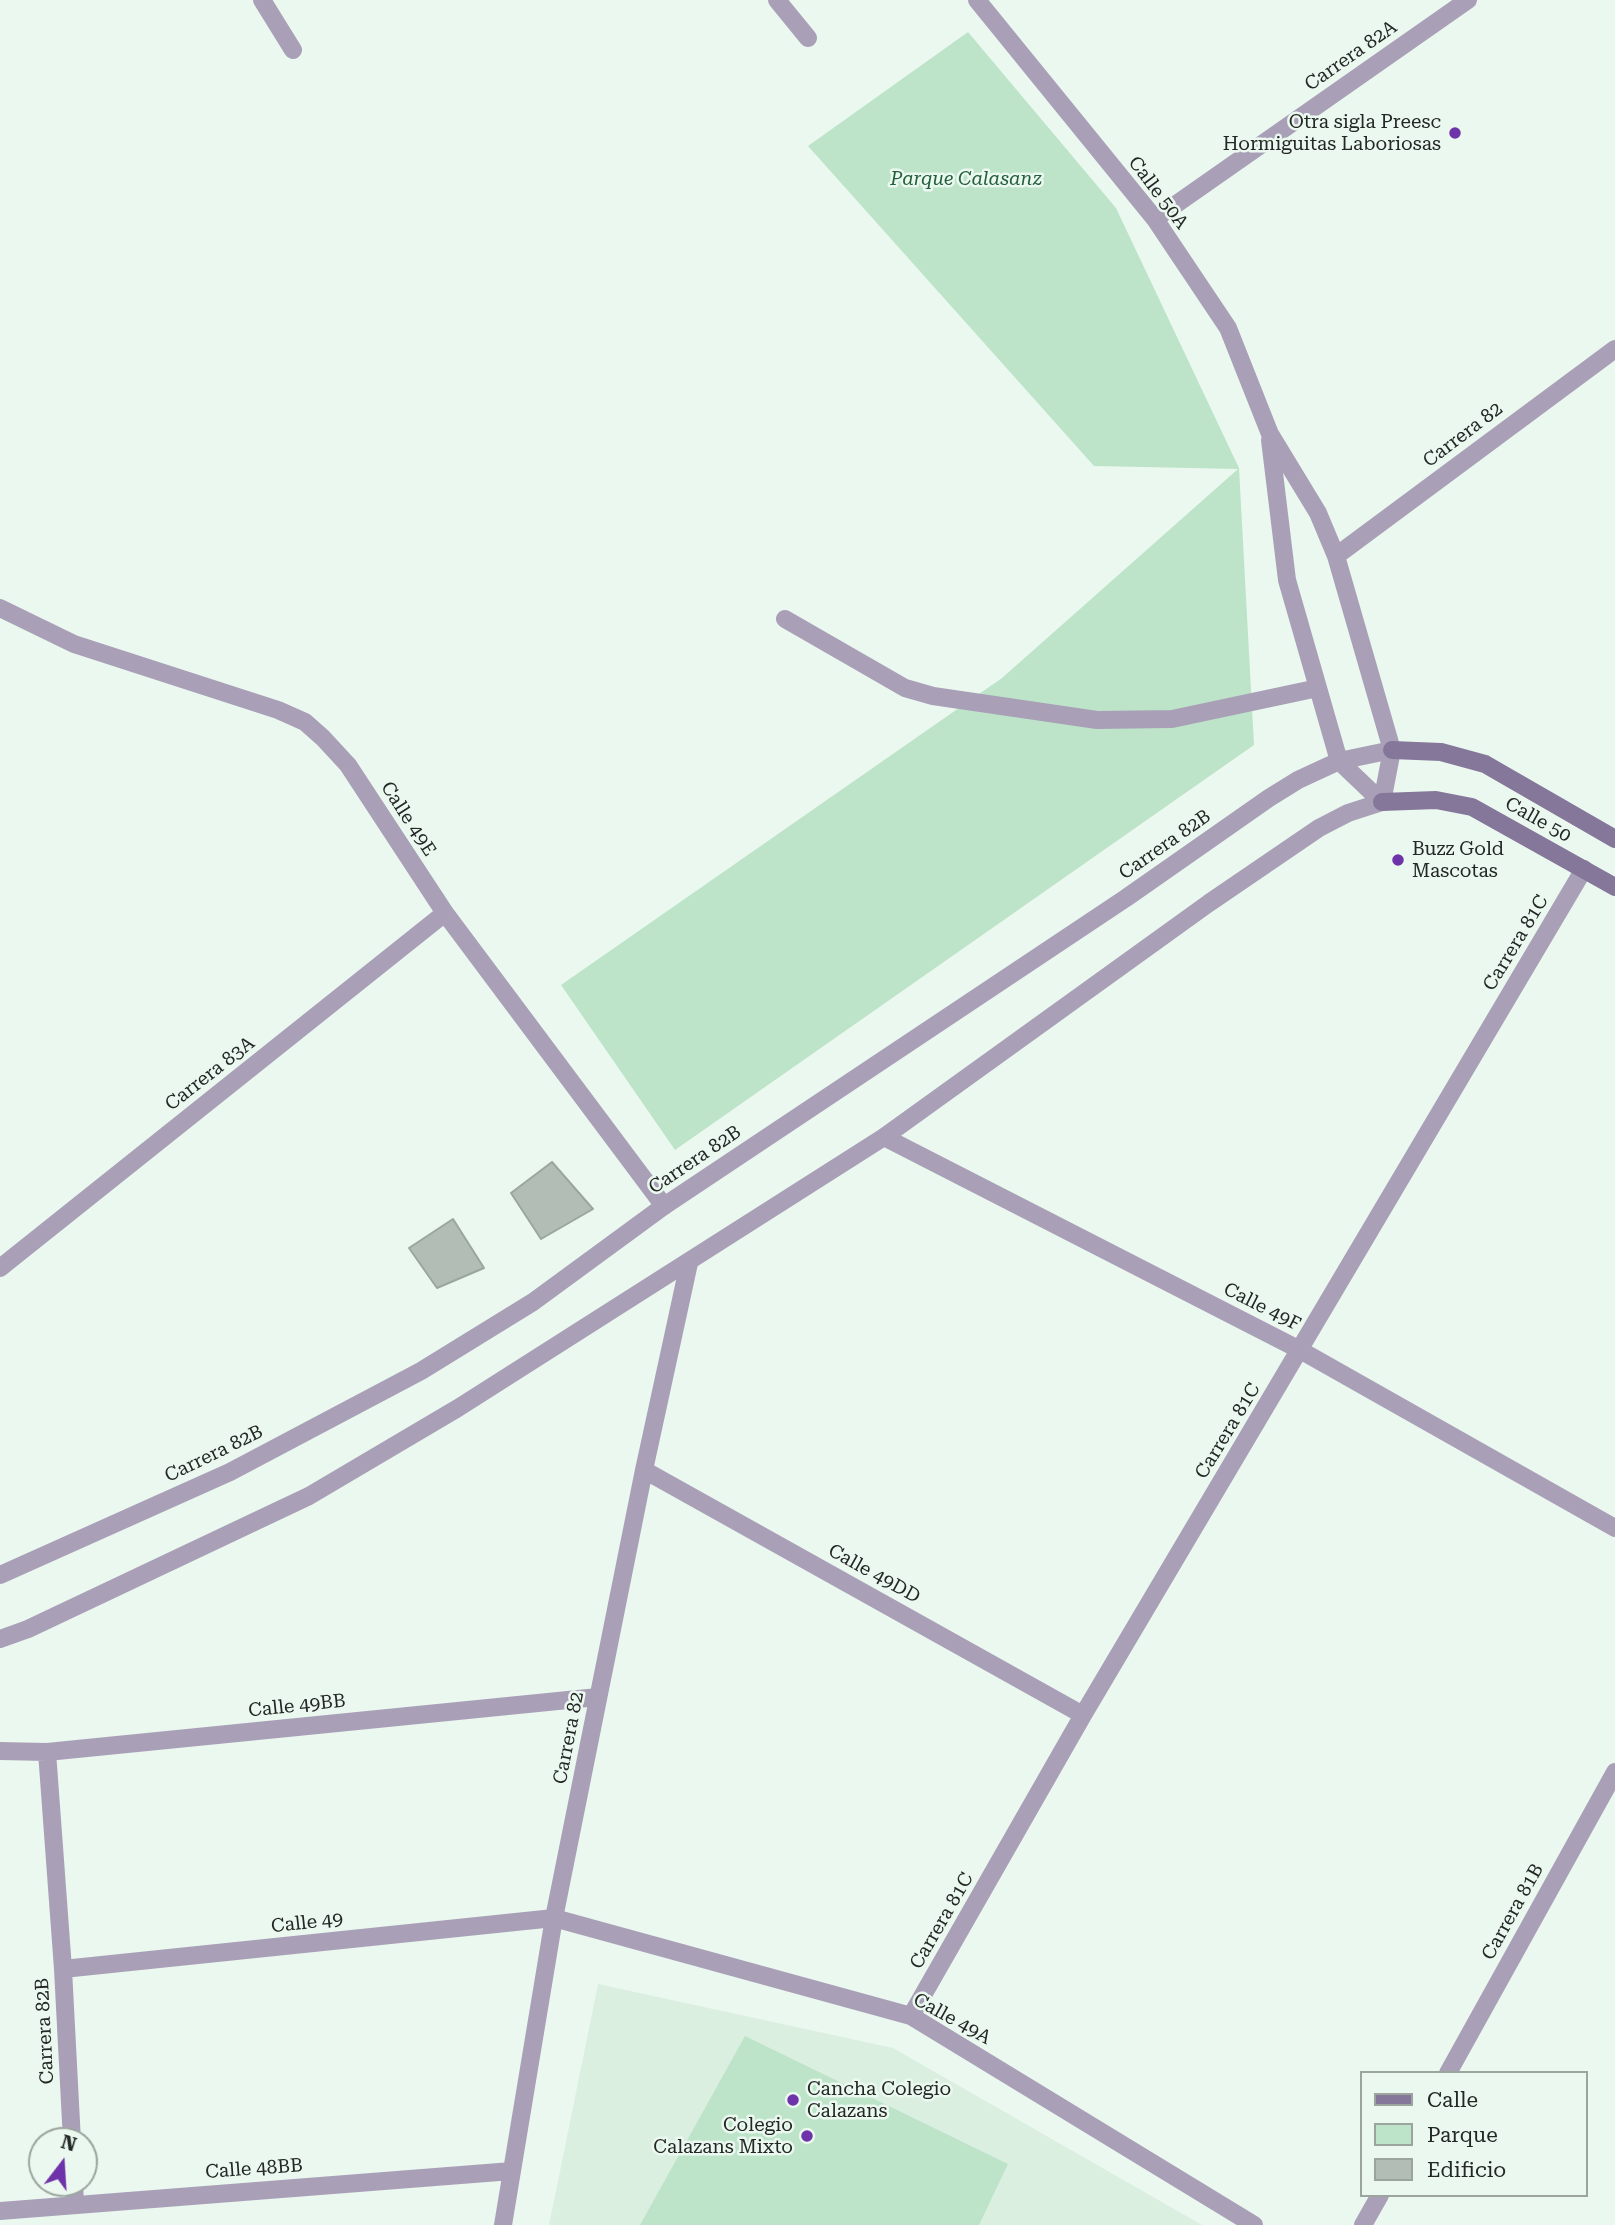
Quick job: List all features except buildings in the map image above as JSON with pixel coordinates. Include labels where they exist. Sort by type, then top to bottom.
[{"type":"main road","name":"Carrera 82B","points":[[1392,750],[1441,752]]},
{"type":"main road","name":"Calle 50","points":[[1441,752],[1485,764],[1615,839]]},
{"type":"main road","name":"Calle 50","points":[[1382,802],[1436,800],[1472,807],[1615,887]]},
{"type":"street","points":[[262,0],[293,50]]},
{"type":"street","points":[[777,0],[808,38]]},
{"type":"street","name":"Calle 50A","points":[[977,0],[1155,219],[1228,328],[1270,433],[1318,513],[1336,556],[1377,690],[1392,750]]},
{"type":"street","name":"Carrera 82A","points":[[1155,219],[1468,0]]},
{"type":"street","name":"Carrera 82","points":[[1336,556],[1615,349]]},
{"type":"street","name":"Calle 50A","points":[[1270,433],[1287,580],[1339,761]]},
{"type":"street","name":"Calle 49E","points":[[0,608],[74,644],[278,710],[305,722],[323,738],[348,765],[446,913],[664,1206]]},
{"type":"street","points":[[785,619],[905,688],[933,696],[1097,720],[1172,719],[1318,688]]},
{"type":"street","points":[[1382,802],[1392,750]]},
{"type":"street","name":"Carrera 82B","points":[[0,1575],[230,1472],[421,1371],[533,1302],[664,1206],[1126,898],[1269,798],[1298,780],[1339,761],[1392,750]]},
{"type":"street","points":[[1339,761],[1382,802]]},
{"type":"street","points":[[0,1639],[39,1624],[309,1496],[458,1408],[884,1137],[1209,903],[1319,828],[1348,813],[1382,802]]},
{"type":"street","name":"Carrera 81C","points":[[911,2016],[1083,1715],[1584,869]]},
{"type":"street","name":"Carrera 83A","points":[[0,1268],[446,913]]},
{"type":"street","name":"Calle 49F","points":[[884,1137],[1300,1350],[1615,1528]]},
{"type":"street","name":"Carrera 82","points":[[503,2225],[554,1918],[644,1470],[689,1263]]},
{"type":"street","name":"Calle 49DD","points":[[644,1470],[1083,1715]]},
{"type":"street","name":"Calle 49BB","points":[[0,1751],[47,1752],[598,1697]]},
{"type":"street","name":"Carrera 82B","points":[[47,1752],[71,2127]]},
{"type":"street","name":"Carrera 81B","points":[[1449,2071],[1615,1772]]},
{"type":"street","name":"Calle 49","points":[[63,1969],[554,1918]]},
{"type":"street","name":"Calle 49A","points":[[554,1918],[911,2016],[1254,2225]]},
{"type":"street","name":"Calle 48BB","points":[[0,2211],[512,2171]]},
{"type":"street","points":[[75,2197],[75,2204]]},
{"type":"street","points":[[1363,2225],[1379,2197]]},
{"type":"shaded area","name":"Colegio Calazans Mixto","points":[[598,1984],[893,2048],[1202,2225],[549,2225]]},
{"type":"green space","name":"Parque Calasanz","points":[[968,32],[1116,208],[1239,468],[1254,745],[675,1150],[561,985],[1002,678],[1238,469],[1094,466],[808,146]]},
{"type":"green space","name":"Cancha Colegio Calazans","points":[[745,2036],[1008,2164],[979,2225],[640,2225]]},
{"type":"place","name":"Otra sigla Preesc Hormiguitas Laboriosas","points":[[1455,133]]},
{"type":"place","name":"Buzz Gold Mascotas","points":[[1398,860]]},
{"type":"place","name":"Cancha Colegio Calazans","points":[[793,2100]]},
{"type":"place","name":"Colegio Calazans Mixto","points":[[807,2136]]}]
